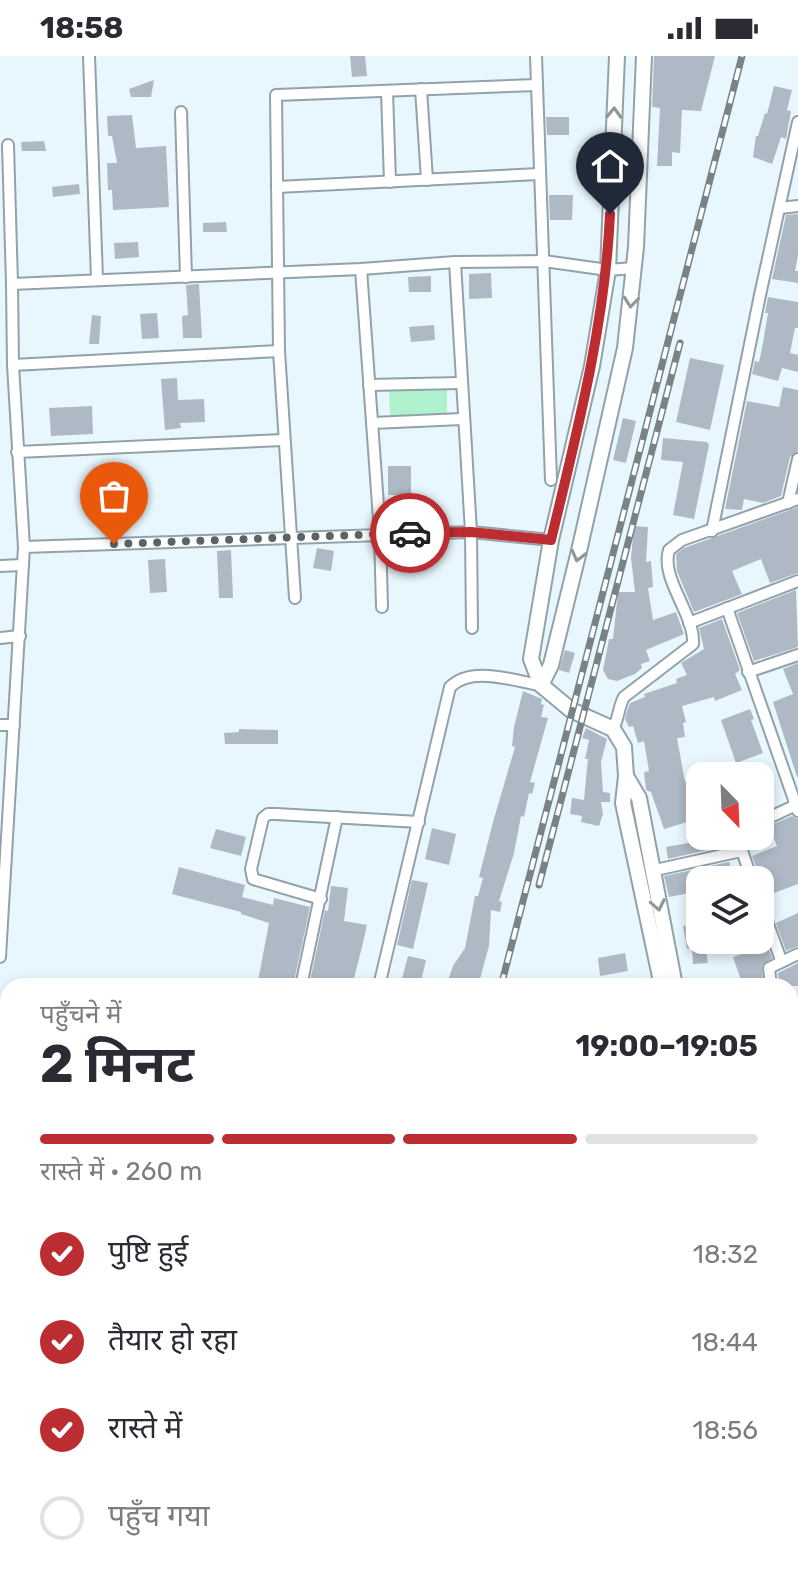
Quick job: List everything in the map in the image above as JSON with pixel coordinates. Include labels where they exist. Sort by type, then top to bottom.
[{"type":"main road","points":[[617,56],[608,270],[592,366],[551,540],[531,659],[541,685],[571,710],[613,729],[624,747],[626,776],[623,803],[660,978]]},
{"type":"main road","points":[[541,685],[551,665],[625,348],[634,268],[644,56]]},
{"type":"main road","points":[[626,776],[639,798],[673,978]]},
{"type":"street","points":[[89,56],[97,279]]},
{"type":"street","points":[[536,56],[551,480]]},
{"type":"street","points":[[295,598],[279,351],[276,95],[537,85]]},
{"type":"street","points":[[421,89],[427,180]]},
{"type":"street","points":[[387,91],[390,182]]},
{"type":"street","points":[[181,112],[186,277]]},
{"type":"street","points":[[712,531],[780,208],[793,168],[798,122]]},
{"type":"street","points":[[0,957],[24,547],[13,365],[8,145]]},
{"type":"street","points":[[277,187],[539,174]]},
{"type":"street","points":[[780,208],[798,206]]},
{"type":"street","points":[[12,284],[455,262],[544,261],[608,270],[634,268]]},
{"type":"street","points":[[455,262],[471,532],[472,628]]},
{"type":"street","points":[[361,269],[380,533],[382,607]]},
{"type":"street","points":[[13,365],[279,351]]},
{"type":"street","points":[[369,385],[460,383]]},
{"type":"street","points":[[372,423],[462,419]]},
{"type":"street","points":[[17,452],[283,440]]},
{"type":"street","points":[[613,729],[620,718],[619,708],[624,697],[690,649],[694,639],[667,557],[674,545],[793,501],[798,459]]},
{"type":"street","points":[[24,547],[380,533],[471,532],[551,540]]},
{"type":"street","points":[[0,566],[23,565]]},
{"type":"street","points":[[689,623],[798,581]]},
{"type":"street","points":[[727,608],[797,807],[774,816]]},
{"type":"street","points":[[0,638],[20,636]]},
{"type":"street","points":[[748,672],[798,655]]},
{"type":"street","points":[[381,978],[450,687],[458,679],[479,676],[541,685]]},
{"type":"street","points":[[0,725],[14,725]]},
{"type":"street","points":[[321,899],[256,881],[251,875],[263,818],[268,814],[419,822]]},
{"type":"street","points":[[303,978],[337,817]]},
{"type":"street","points":[[651,871],[741,851],[747,866]]},
{"type":"street","points":[[774,941],[781,960]]},
{"type":"street","points":[[770,978],[769,968],[798,954]]},
{"type":"green space","points":[[447,389],[447,416],[390,417],[389,390]]},
{"type":"building","points":[[350,56],[365,56],[367,76],[352,77]]},
{"type":"building","points":[[654,56],[715,56],[701,111],[682,110],[680,153],[672,152],[672,166],[657,166],[660,108],[652,107]]},
{"type":"building","points":[[154,80],[151,97],[131,97],[129,89]]},
{"type":"building","points":[[774,86],[792,90],[787,110],[791,111],[786,139],[781,137],[772,164],[753,157],[756,136],[767,114]]},
{"type":"building","points":[[132,115],[136,148],[166,146],[169,207],[113,210],[112,190],[108,190],[107,163],[117,163],[112,136],[108,136],[107,116]]},
{"type":"building","points":[[546,117],[569,117],[569,135],[547,135]]},
{"type":"building","points":[[44,141],[46,151],[22,151],[21,142]]},
{"type":"building","points":[[79,184],[80,194],[53,197],[52,187]]},
{"type":"building","points":[[549,195],[573,195],[572,220],[550,220]]},
{"type":"building","points":[[798,214],[795,271],[798,271],[798,283],[772,279],[786,215]]},
{"type":"building","points":[[226,222],[227,232],[203,232],[203,223]]},
{"type":"building","points":[[138,242],[139,257],[115,259],[114,243]]},
{"type":"building","points":[[491,273],[492,298],[469,299],[469,274]]},
{"type":"building","points":[[431,276],[431,292],[409,292],[408,277]]},
{"type":"building","points":[[199,284],[202,338],[183,338],[182,316],[188,315],[186,285]]},
{"type":"building","points":[[768,297],[798,302],[798,328],[795,328],[790,353],[798,355],[798,372],[782,368],[778,381],[752,374],[755,361],[759,362],[763,343]]},
{"type":"building","points":[[157,313],[159,338],[142,339],[140,314]]},
{"type":"building","points":[[92,315],[101,316],[99,344],[89,344]]},
{"type":"building","points":[[434,325],[435,340],[411,342],[409,327]]},
{"type":"building","points":[[690,358],[724,365],[710,430],[676,422]]},
{"type":"building","points":[[177,378],[178,400],[204,399],[205,422],[180,423],[181,428],[165,430],[161,379]]},
{"type":"building","points":[[783,387],[798,390],[798,451],[790,457],[781,496],[763,503],[744,499],[742,510],[725,509],[747,401],[779,407]]},
{"type":"building","points":[[92,406],[93,434],[51,436],[49,408]]},
{"type":"building","points":[[623,418],[636,421],[626,463],[613,460]]},
{"type":"building","points":[[663,438],[707,442],[709,445],[694,519],[673,515],[683,462],[661,460]]},
{"type":"building","points":[[388,466],[411,466],[411,495],[388,495]]},
{"type":"building","points":[[798,507],[798,573],[770,583],[761,559],[732,571],[742,594],[694,612],[677,571],[676,554],[684,548]]},
{"type":"building","points":[[634,526],[648,527],[646,562],[651,561],[653,587],[648,588],[653,620],[676,612],[684,634],[646,650],[650,661],[641,664],[642,668],[635,674],[617,681],[608,679],[603,670],[609,639],[613,639],[618,592],[635,592],[631,558]]},
{"type":"building","points":[[317,548],[334,551],[331,571],[313,568]]},
{"type":"building","points":[[231,550],[233,598],[219,598],[217,551]]},
{"type":"building","points":[[165,559],[167,592],[150,593],[148,560]]},
{"type":"building","points":[[796,590],[798,647],[754,661],[737,613]]},
{"type":"building","points":[[722,619],[740,670],[735,674],[742,690],[715,701],[714,697],[682,706],[686,722],[683,723],[685,737],[677,738],[686,782],[686,822],[664,829],[651,792],[646,790],[644,772],[649,771],[644,741],[638,743],[633,726],[629,727],[625,719],[630,703],[645,697],[644,694],[677,683],[676,679],[687,675],[681,663],[704,649],[699,628]]},
{"type":"building","points":[[565,650],[575,653],[569,673],[559,670]]},
{"type":"building","points":[[798,663],[797,777],[773,702],[793,694],[783,669]]},
{"type":"building","points":[[523,691],[542,699],[541,717],[548,718],[530,782],[535,783],[532,794],[529,793],[524,817],[521,816],[514,853],[499,901],[502,902],[500,912],[491,910],[489,946],[480,978],[449,978],[465,948],[475,896],[478,896],[483,878],[479,877],[515,747],[512,746]]},
{"type":"building","points":[[750,709],[763,753],[736,762],[721,720]]},
{"type":"building","points":[[586,728],[607,739],[601,762],[603,792],[610,793],[610,802],[601,802],[603,814],[599,826],[581,822],[582,816],[570,814],[572,798],[584,800],[588,759],[585,759],[589,740],[582,738]]},
{"type":"building","points":[[239,729],[278,730],[278,744],[225,744],[224,733],[239,732]]},
{"type":"building","points":[[792,816],[798,819],[798,884],[774,893],[774,866],[756,866],[752,856],[774,850],[777,846],[774,824]]},
{"type":"building","points":[[432,828],[456,834],[449,865],[425,859]]},
{"type":"building","points":[[216,829],[246,837],[241,856],[210,848]]},
{"type":"building","points":[[686,843],[686,850],[707,850],[668,859],[666,847]]},
{"type":"building","points":[[179,867],[245,885],[242,897],[273,905],[274,898],[310,907],[295,978],[259,978],[269,923],[241,912],[172,894]]},
{"type":"building","points":[[686,871],[686,894],[669,897],[664,876]]},
{"type":"building","points":[[412,880],[428,883],[413,949],[397,945]]},
{"type":"building","points":[[331,886],[348,888],[344,921],[367,925],[354,978],[311,978],[325,910],[328,911]]},
{"type":"building","points":[[798,913],[798,946],[786,951],[776,923]]},
{"type":"building","points":[[625,953],[628,971],[600,976],[598,958]]},
{"type":"building","points":[[692,954],[706,954],[708,963],[693,964]]},
{"type":"building","points":[[770,954],[772,958],[762,965],[763,978],[740,978],[733,957]]},
{"type":"building","points":[[408,956],[426,960],[422,978],[402,978]]},
{"type":"building","points":[[798,963],[798,978],[778,978],[778,973]]},
{"type":"railway","points":[[503,978],[742,56]]},
{"type":"railway","points":[[539,885],[680,343]]},
{"type":"way so far","points":[[114,544],[410,533]]},
{"type":"route","points":[[410,533],[471,532],[551,540],[592,366],[608,270],[610,214]]}]
